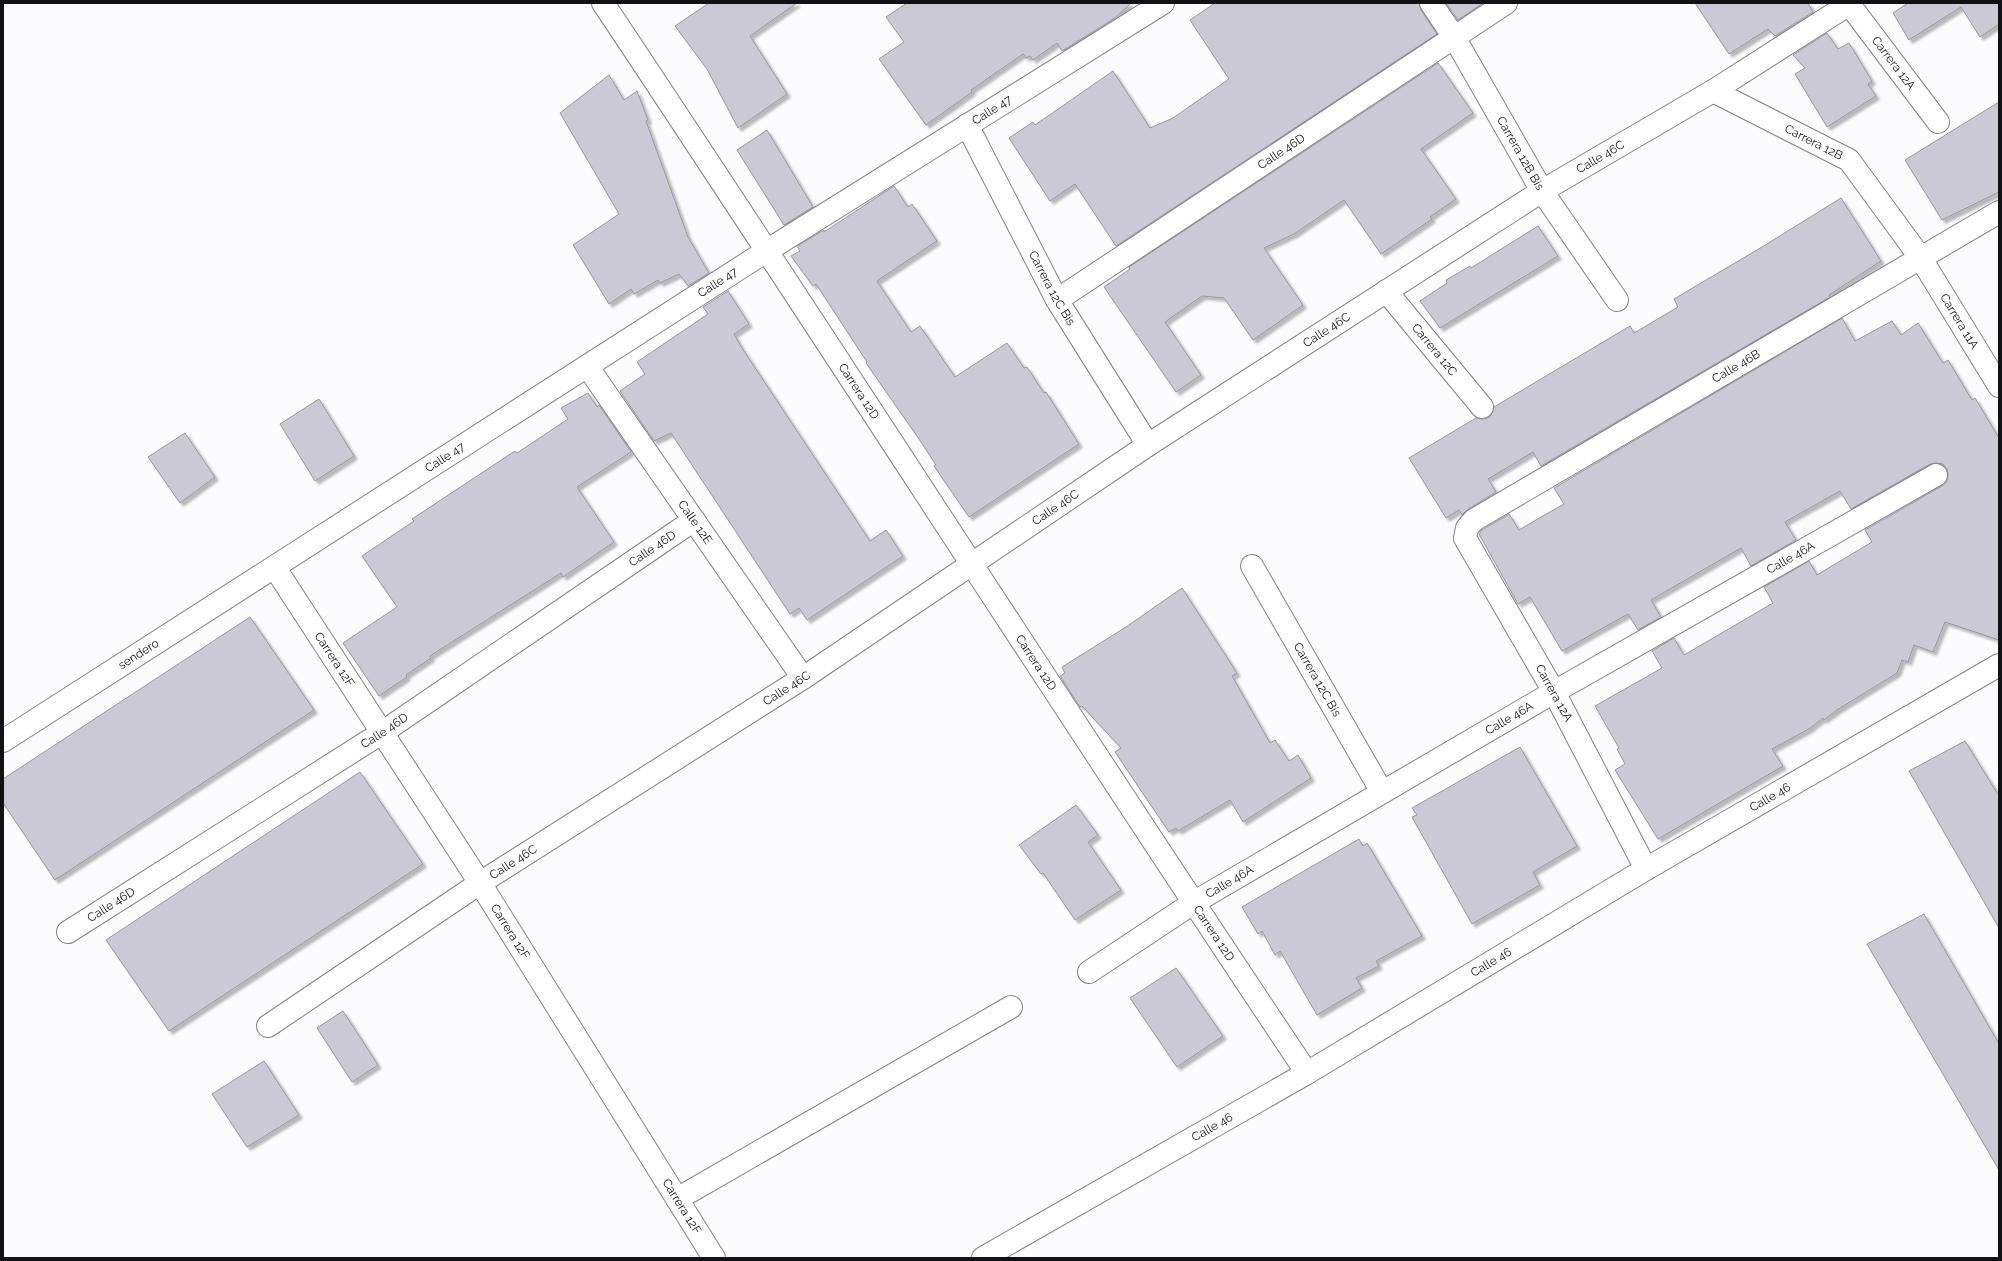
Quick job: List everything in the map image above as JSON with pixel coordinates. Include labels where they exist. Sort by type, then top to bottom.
[{"type":"street","name":"Carrera 12D","points":[[603,3],[768,250],[1193,903],[1307,1073]]},
{"type":"street","name":"Calle 47","points":[[275,568],[768,250],[1164,3]]},
{"type":"street","name":"Carrera 12B Bis","points":[[1431,3],[1454,37],[1542,191],[1617,300]]},
{"type":"street","name":"Calle 46D","points":[[1057,300],[1506,3]]},
{"type":"street","name":"Calle 46C","points":[[268,1026],[480,883],[803,678],[1148,445],[1386,291],[1542,191],[1713,91],[1850,4]]},
{"type":"street","name":"Carrera 12A","points":[[1850,4],[1938,122]]},
{"type":"street","name":"Carrera 12B","points":[[1713,91],[1849,160],[1920,257]]},
{"type":"street","name":"Carrera 12C Bis","points":[[967,125],[1057,300],[1148,445]]},
{"type":"street","name":"Calle 46B","points":[[1474,520],[1999,212]]},
{"type":"street","name":"Carrera 11A","points":[[1920,257],[1999,386]]},
{"type":"street","name":"Carrera 12C","points":[[1386,291],[1482,407]]},
{"type":"street","name":"Calle 12E","points":[[587,366],[803,678]]},
{"type":"street","name":"Calle 46A","points":[[1089,972],[1193,903],[1382,792],[1554,692],[1936,475]]},
{"type":"street","name":"Calle 46D","points":[[68,932],[383,732],[694,520]]},
{"type":"street","name":"Carrera 12A","points":[[1474,520],[1467,528],[1465,538],[1554,692],[1646,870]]},
{"type":"street","name":"Carrera 12C Bis","points":[[1252,566],[1382,792]]},
{"type":"street","name":"Carrera 12F","points":[[275,568],[480,883],[714,1258]]},
{"type":"street","name":"sendero","points":[[3,741],[275,568]]},
{"type":"street","name":"Calle 46","points":[[983,1258],[1307,1073],[1646,870],[1999,665]]},
{"type":"street","points":[[677,1199],[1011,1008]]},
{"type":"building","points":[[709,3],[797,3],[750,36],[787,94],[738,128],[707,69],[675,26]]},
{"type":"building","points":[[907,3],[1131,3],[1115,18],[1062,51],[1057,43],[1033,60],[1030,56],[1026,58],[1023,54],[971,90],[972,92],[926,125],[879,59],[904,42],[886,17]]},
{"type":"building","points":[[1215,3],[1419,3],[1421,10],[1437,34],[1116,246],[1075,184],[1050,201],[1009,138],[1033,122],[1035,125],[1113,71],[1150,128],[1173,118],[1229,79],[1190,20]]},
{"type":"building","points":[[1446,3],[1483,3],[1458,20]]},
{"type":"building","points":[[1695,3],[1808,3],[1813,12],[1775,36],[1768,29],[1729,54]]},
{"type":"building","points":[[1908,3],[1999,3],[1999,24],[1980,37],[1961,7],[1909,40],[1893,13]]},
{"type":"building","points":[[1827,33],[1838,49],[1849,43],[1872,81],[1868,84],[1876,96],[1827,127],[1795,74],[1805,68],[1793,55]]},
{"type":"building","points":[[1438,63],[1473,113],[1421,149],[1456,199],[1430,217],[1432,219],[1381,254],[1344,200],[1294,234],[1264,248],[1303,305],[1253,340],[1224,298],[1202,296],[1165,322],[1201,375],[1176,392],[1104,287],[1130,269],[1129,267]]},
{"type":"building","points":[[609,75],[624,100],[637,91],[648,120],[646,121],[688,237],[709,273],[688,286],[679,274],[660,283],[658,280],[634,294],[631,289],[609,304],[573,245],[619,214],[560,113]]},
{"type":"building","points":[[1999,102],[1999,192],[1942,220],[1905,160]]},
{"type":"building","points":[[767,130],[813,207],[784,225],[737,150]]},
{"type":"building","points":[[894,186],[908,207],[912,204],[937,241],[877,281],[911,332],[920,326],[955,377],[1007,343],[1024,368],[1027,367],[1044,393],[1046,392],[1079,444],[969,517],[934,466],[936,465],[919,439],[866,363],[867,362],[816,284],[813,286],[791,256],[800,251],[797,246],[824,230],[824,232]]},
{"type":"building","points":[[1841,198],[1881,261],[1829,295],[1830,297],[1541,466],[1533,452],[1488,479],[1496,492],[1468,509],[1462,515],[1459,510],[1446,518],[1409,458],[1476,418],[1484,419],[1490,417],[1494,407],[1630,326],[1634,333],[1678,307],[1674,299]]},
{"type":"building","points":[[1538,226],[1558,256],[1440,328],[1420,301],[1447,283],[1446,280],[1470,266],[1471,268]]},
{"type":"building","points":[[728,291],[749,324],[734,334],[742,348],[870,541],[886,530],[903,556],[807,620],[799,608],[790,614],[671,433],[654,441],[620,391],[645,374],[637,362],[708,314],[703,307]]},
{"type":"building","points":[[1842,318],[1855,341],[1892,321],[1901,335],[1918,323],[1943,363],[1948,360],[1972,400],[1975,398],[1999,438],[1999,640],[1945,622],[1933,652],[1914,645],[1908,662],[1902,660],[1897,673],[1837,710],[1824,720],[1823,718],[1809,729],[1772,749],[1783,766],[1658,839],[1615,770],[1625,764],[1617,749],[1619,748],[1595,706],[1662,668],[1652,651],[1674,638],[1684,655],[1773,603],[1764,587],[1809,561],[1817,575],[1872,542],[1865,530],[1942,486],[1947,482],[1947,469],[1943,464],[1930,464],[1851,509],[1840,491],[1785,522],[1796,540],[1751,566],[1741,548],[1651,600],[1661,617],[1638,630],[1628,614],[1562,651],[1530,597],[1518,604],[1479,534],[1482,530],[1509,514],[1519,530],[1564,504],[1554,488]]},
{"type":"building","points":[[588,393],[597,407],[599,405],[631,452],[577,487],[614,542],[563,577],[561,573],[430,656],[431,658],[406,675],[407,677],[379,696],[343,643],[397,607],[362,556],[414,521],[412,519],[515,451],[517,453],[568,419],[561,408]]},
{"type":"building","points":[[319,399],[354,456],[315,481],[280,424]]},
{"type":"building","points":[[185,433],[215,477],[180,503],[148,457]]},
{"type":"building","points":[[1182,588],[1237,673],[1232,676],[1270,743],[1275,740],[1289,761],[1298,755],[1311,778],[1243,822],[1230,800],[1178,831],[1176,828],[1169,832],[1115,752],[1121,748],[1082,706],[1080,707],[1060,676],[1065,673],[1062,667],[1126,627]]},
{"type":"building","points":[[250,617],[314,710],[55,880],[3,803],[3,779]]},
{"type":"building","points":[[1965,741],[1999,796],[1999,928],[1909,771]]},
{"type":"building","points":[[1520,747],[1577,846],[1533,872],[1540,885],[1472,924],[1412,817],[1417,815],[1412,808]]},
{"type":"building","points":[[360,772],[423,864],[169,1031],[106,940]]},
{"type":"building","points":[[1076,805],[1098,835],[1088,842],[1121,890],[1075,920],[1043,873],[1041,874],[1019,845]]},
{"type":"building","points":[[1359,839],[1363,846],[1367,843],[1422,936],[1376,961],[1379,966],[1356,978],[1362,988],[1317,1015],[1280,951],[1275,955],[1262,931],[1258,934],[1242,907]]},
{"type":"building","points":[[1924,914],[1999,1044],[1999,1170],[1867,944]]},
{"type":"building","points":[[1176,968],[1223,1036],[1177,1067],[1130,998]]},
{"type":"building","points":[[343,1011],[378,1065],[352,1082],[317,1028]]},
{"type":"building","points":[[264,1061],[299,1115],[247,1147],[212,1094]]}]
